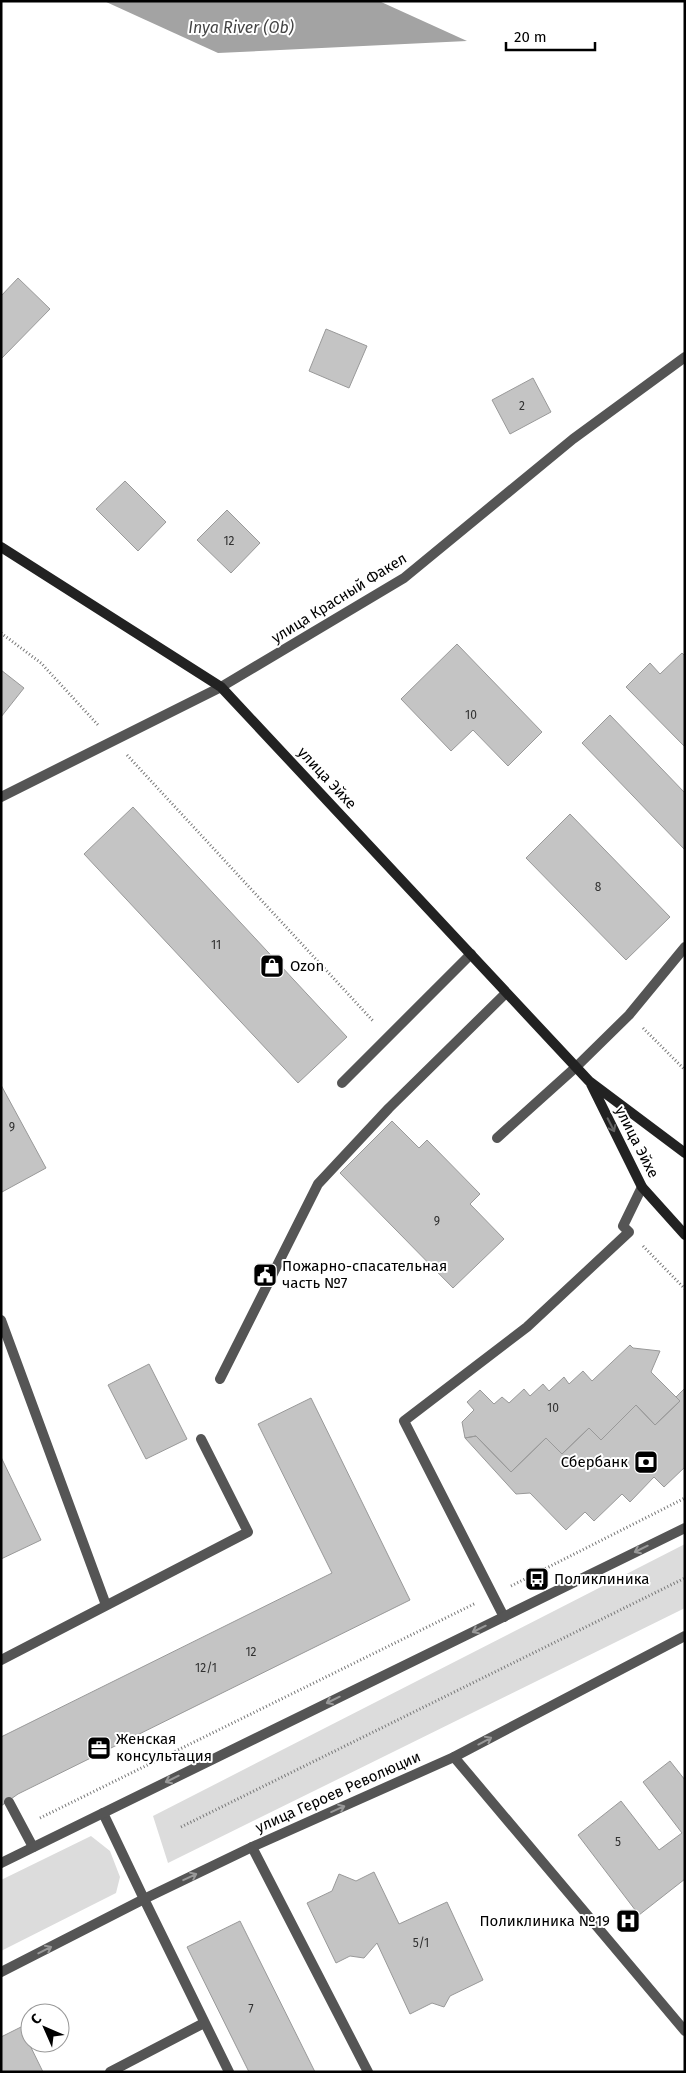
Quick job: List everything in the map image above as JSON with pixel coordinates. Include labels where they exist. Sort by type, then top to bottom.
[{"type":"main road","name":"улица Эйхе","points":[[1,547],[221,687],[589,1081],[685,1153]]},
{"type":"main road","name":"улица Эйхе","points":[[589,1081],[642,1187],[685,1235]]},
{"type":"street","name":"улица Красный Факел","points":[[1,796],[221,687],[404,578],[573,439],[685,357]]},
{"type":"street","points":[[497,1138],[576,1067],[629,1014],[685,947]]},
{"type":"street","points":[[342,1083],[472,954]]},
{"type":"street","points":[[220,1379],[318,1184],[389,1108],[506,992]]},
{"type":"street","points":[[504,1617],[404,1421],[527,1327],[629,1232],[623,1226],[642,1187]]},
{"type":"street","points":[[1,1320],[106,1605]]},
{"type":"street","points":[[1,1660],[248,1532],[201,1439]]},
{"type":"street","points":[[1,1863],[685,1528]]},
{"type":"street","name":"улица Героев Революции","points":[[1,1972],[144,1899],[454,1756],[685,1636]]},
{"type":"street","points":[[454,1756],[685,2031]]},
{"type":"street","points":[[9,1802],[33,1847]]},
{"type":"street","points":[[103,1813],[229,2072]]},
{"type":"street","points":[[252,1848],[368,2072]]},
{"type":"street","points":[[110,2072],[204,2022]]},
{"type":"path","points":[[1,633],[41,663],[388,1037]]},
{"type":"path","points":[[629,1014],[685,1070]]},
{"type":"path","points":[[623,1226],[685,1289]]},
{"type":"path","points":[[23,1827],[685,1498]]},
{"type":"path","points":[[181,1827],[685,1578]]},
{"type":"shaded area","points":[[685,1544],[685,1608],[168,1863],[153,1816]]},
{"type":"shaded area","points":[[91,1836],[110,1851],[120,1877],[116,1893],[1,1951],[1,1880]]},
{"type":"water","name":"Inya River (Ob)","points":[[104,1],[379,1],[467,41],[218,53]]},
{"type":"building","points":[[18,278],[50,309],[1,359],[1,296]]},
{"type":"building","points":[[326,329],[367,346],[349,388],[309,371]]},
{"type":"building","points":[[533,378],[551,412],[510,434],[492,400]]},
{"type":"building","points":[[125,481],[166,522],[138,551],[96,509]]},
{"type":"building","points":[[227,510],[260,543],[231,573],[197,540]]},
{"type":"building","points":[[457,644],[542,732],[508,766],[473,730],[451,751],[401,699]]},
{"type":"building","points":[[682,653],[685,656],[685,747],[626,687],[650,663],[660,674]]},
{"type":"building","points":[[1,670],[24,688],[1,717]]},
{"type":"building","points":[[610,715],[685,793],[685,850],[582,743]]},
{"type":"building","points":[[133,807],[347,1037],[298,1083],[84,854]]},
{"type":"building","points":[[570,814],[670,917],[626,960],[526,858]]},
{"type":"building","points":[[1,1085],[46,1168],[2,1192],[1,1191]]},
{"type":"building","points":[[392,1121],[419,1148],[427,1140],[480,1194],[470,1204],[504,1239],[453,1288],[340,1173]]},
{"type":"building","points":[[630,1345],[633,1348],[660,1351],[651,1372],[680,1401],[655,1425],[636,1405],[601,1440],[589,1428],[562,1454],[546,1438],[511,1472],[476,1436],[465,1438],[462,1422],[474,1410],[467,1402],[480,1390],[494,1404],[502,1397],[509,1403],[524,1389],[530,1396],[543,1384],[549,1391],[564,1377],[569,1384],[583,1371],[592,1381]]},
{"type":"building","points":[[149,1364],[187,1439],[146,1459],[108,1385]]},
{"type":"building","points":[[685,1388],[685,1467],[664,1487],[654,1477],[630,1502],[622,1494],[594,1521],[585,1512],[566,1530],[530,1493],[516,1494],[465,1438],[476,1436],[511,1472],[546,1438],[562,1454],[589,1428],[601,1440],[636,1405],[655,1425],[680,1401],[676,1397]]},
{"type":"building","points":[[311,1398],[410,1600],[18,1794],[1,1806],[1,1737],[332,1573],[258,1424]]},
{"type":"building","points":[[1,1457],[41,1540],[1,1559]]},
{"type":"building","points":[[670,1761],[685,1780],[685,1879],[639,1915],[578,1835],[621,1801],[659,1850],[682,1833],[643,1782]]},
{"type":"building","points":[[374,1872],[399,1924],[447,1902],[483,1980],[450,1996],[444,2007],[432,2003],[410,2014],[377,1943],[364,1958],[350,1956],[336,1963],[307,1903],[332,1891],[339,1874],[356,1881]]},
{"type":"building","points":[[240,1921],[315,2072],[249,2072],[187,1947]]},
{"type":"building","points":[[20,2028],[20,2053],[34,2053],[43,2072],[1,2072],[1,2037]]},
{"type":"place","name":"Ozon","points":[[272,966]]},
{"type":"place","name":"Пожарно-спасательная часть №7","points":[[265,1275]]},
{"type":"place","name":"Сбербанк","points":[[646,1462]]},
{"type":"place","name":"Поликлиника","points":[[537,1579]]},
{"type":"place","name":"Женская консультация","points":[[99,1748]]},
{"type":"place","name":"Поликлиника №19","points":[[628,1921]]}]
